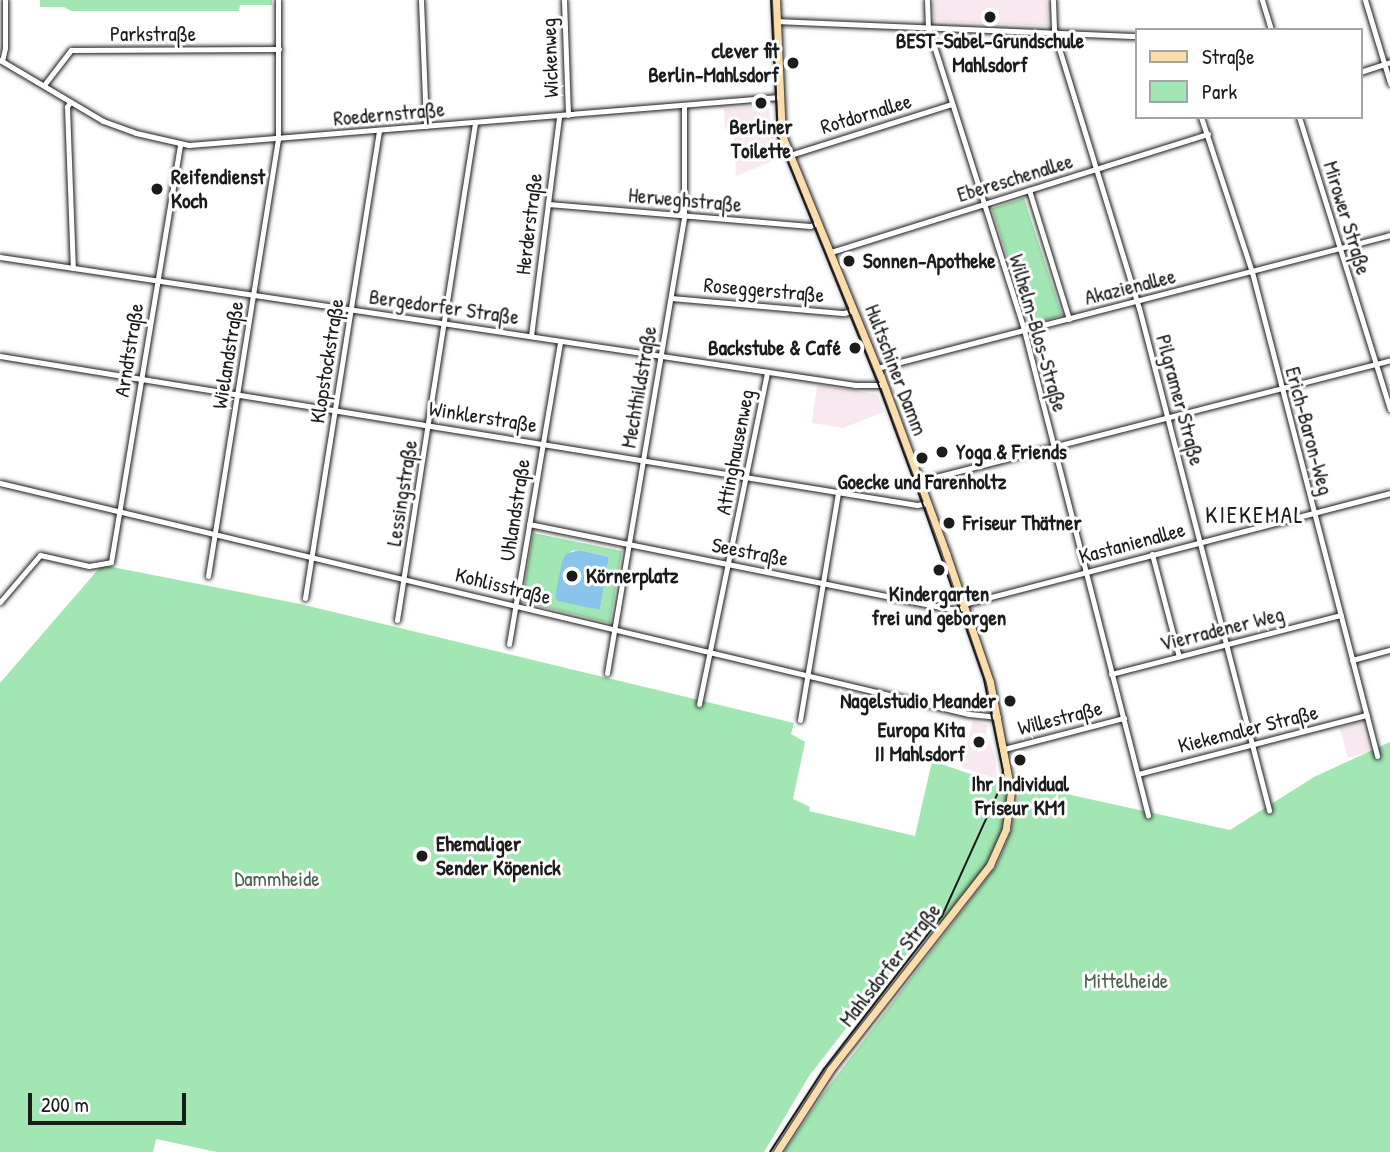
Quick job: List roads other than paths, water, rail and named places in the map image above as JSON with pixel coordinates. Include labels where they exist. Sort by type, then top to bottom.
[{"type":"main road","name":"Hultschiner Damm","points":[[776,0],[781,130],[884,385],[964,606],[990,682],[1011,792]]},
{"type":"main road","name":"Mahlsdorfer Straße","points":[[777,1152],[830,1070],[990,865],[1006,829],[1011,792]]},
{"type":"street","points":[[1,61],[5,48],[5,0]]},
{"type":"street","name":"Wielandstraße","points":[[208,576],[278,139],[278,0]]},
{"type":"street","points":[[421,0],[426,127]]},
{"type":"street","name":"Wickenweg","points":[[564,0],[568,115]]},
{"type":"street","name":"Wilhelm-Blos-Straße","points":[[927,0],[928,27],[1024,330],[1148,815]]},
{"type":"street","name":"Pilgramer Straße","points":[[1053,0],[1054,32],[1137,302],[1169,417],[1269,810]]},
{"type":"street","points":[[1262,0],[1270,28]]},
{"type":"street","points":[[1365,0],[1387,63],[1390,83]]},
{"type":"street","points":[[777,21],[1134,36]]},
{"type":"street","name":"Parkstraße","points":[[44,85],[71,50],[279,49]]},
{"type":"street","name":"Roedernstraße","points":[[1,61],[118,128],[180,144],[278,139],[779,97]]},
{"type":"street","points":[[1362,71],[1387,63]]},
{"type":"street","points":[[70,102],[67,107],[73,268]]},
{"type":"street","name":"Rotdornallee","points":[[790,155],[952,104]]},
{"type":"street","name":"Mechthildstraße","points":[[607,673],[684,216],[684,105]]},
{"type":"street","name":"Herderstraße","points":[[531,336],[559,116]]},
{"type":"street","name":"Erich-Baron-Weg","points":[[1202,119],[1251,272],[1377,756]]},
{"type":"street","name":"Mirower Straße","points":[[1300,119],[1390,409]]},
{"type":"street","name":"Lessingstraße","points":[[397,620],[475,123]]},
{"type":"street","name":"Klopstockstraße","points":[[305,598],[379,130]]},
{"type":"street","name":"Ebereschenallee","points":[[831,252],[1208,134]]},
{"type":"street","name":"Arndtstraße","points":[[0,602],[40,555],[89,566],[111,562],[180,144]]},
{"type":"street","points":[[1029,190],[1069,319]]},
{"type":"street","name":"Herweghstraße","points":[[548,204],[810,226],[818,223]]},
{"type":"street","name":"Akazienallee","points":[[877,368],[1390,235]]},
{"type":"street","name":"Bergedorfer Straße","points":[[0,257],[767,372],[874,387],[884,385]]},
{"type":"street","name":"Roseggerstraße","points":[[671,298],[844,313],[854,310]]},
{"type":"street","name":"Uhlandstraße","points":[[509,644],[560,341]]},
{"type":"street","name":"Winklerstraße","points":[[0,356],[917,505],[928,503]]},
{"type":"street","points":[[920,481],[1390,360]]},
{"type":"street","name":"Attinghausenweg","points":[[699,704],[767,372]]},
{"type":"street","name":"Kohlisstraße","points":[[0,483],[969,714],[998,717]]},
{"type":"street","points":[[800,720],[838,492]]},
{"type":"street","name":"Kastanienallee","points":[[964,606],[1085,571],[1390,493]]},
{"type":"street","name":"Seestraße","points":[[529,524],[955,610],[964,606]]},
{"type":"street","points":[[1153,554],[1179,657]]},
{"type":"street","name":"Vierradener Weg","points":[[1111,674],[1341,615]]},
{"type":"street","points":[[1352,660],[1390,650]]},
{"type":"street","name":"Kiekemaler Straße","points":[[1138,774],[1366,715]]},
{"type":"street","name":"Willestraße","points":[[1004,748],[1124,718]]},
{"type":"water","points":[[579,550],[609,557],[600,610],[558,601],[555,598],[562,561],[566,554]]},
{"type":"tram line","points":[[770,1152],[824,1069],[942,916],[1000,788],[1003,771],[984,679],[923,505],[879,386],[778,137],[771,0]]},
{"type":"place","name":"BEST-Sabel-Grundschule Mahlsdorf","points":[[990,17]]},
{"type":"place","name":"clever fit Berlin-Mahlsdorf","points":[[793,63]]},
{"type":"place","name":"Berliner Toilette","points":[[761,103]]},
{"type":"place","name":"Reifendienst Koch","points":[[157,189]]},
{"type":"place","name":"Sonnen-Apotheke","points":[[849,261]]},
{"type":"place","name":"Backstube & Café","points":[[855,348]]},
{"type":"place","name":"Yoga & Friends","points":[[942,452]]},
{"type":"place","name":"Goecke und Farenholtz","points":[[922,458]]},
{"type":"place","name":"Friseur Thätner","points":[[949,523]]},
{"type":"place","name":"Kindergarten frei und geborgen","points":[[939,570]]},
{"type":"place","name":"Körnerplatz","points":[[572,576]]},
{"type":"place","name":"Nagelstudio Meander","points":[[1010,701]]},
{"type":"place","name":"Europa Kita II Mahlsdorf","points":[[979,742]]},
{"type":"place","name":"Ihr Individual Friseur KM1","points":[[1020,760]]},
{"type":"place","name":"Ehemaliger Sender Köpenick","points":[[422,856]]},
{"type":"district","name":"KIEKEMAL","points":[[1255,515]]},
{"type":"park label","name":"Dammheide","points":[[277,879]]},
{"type":"park label","name":"Mittelheide","points":[[1126,981]]}]
